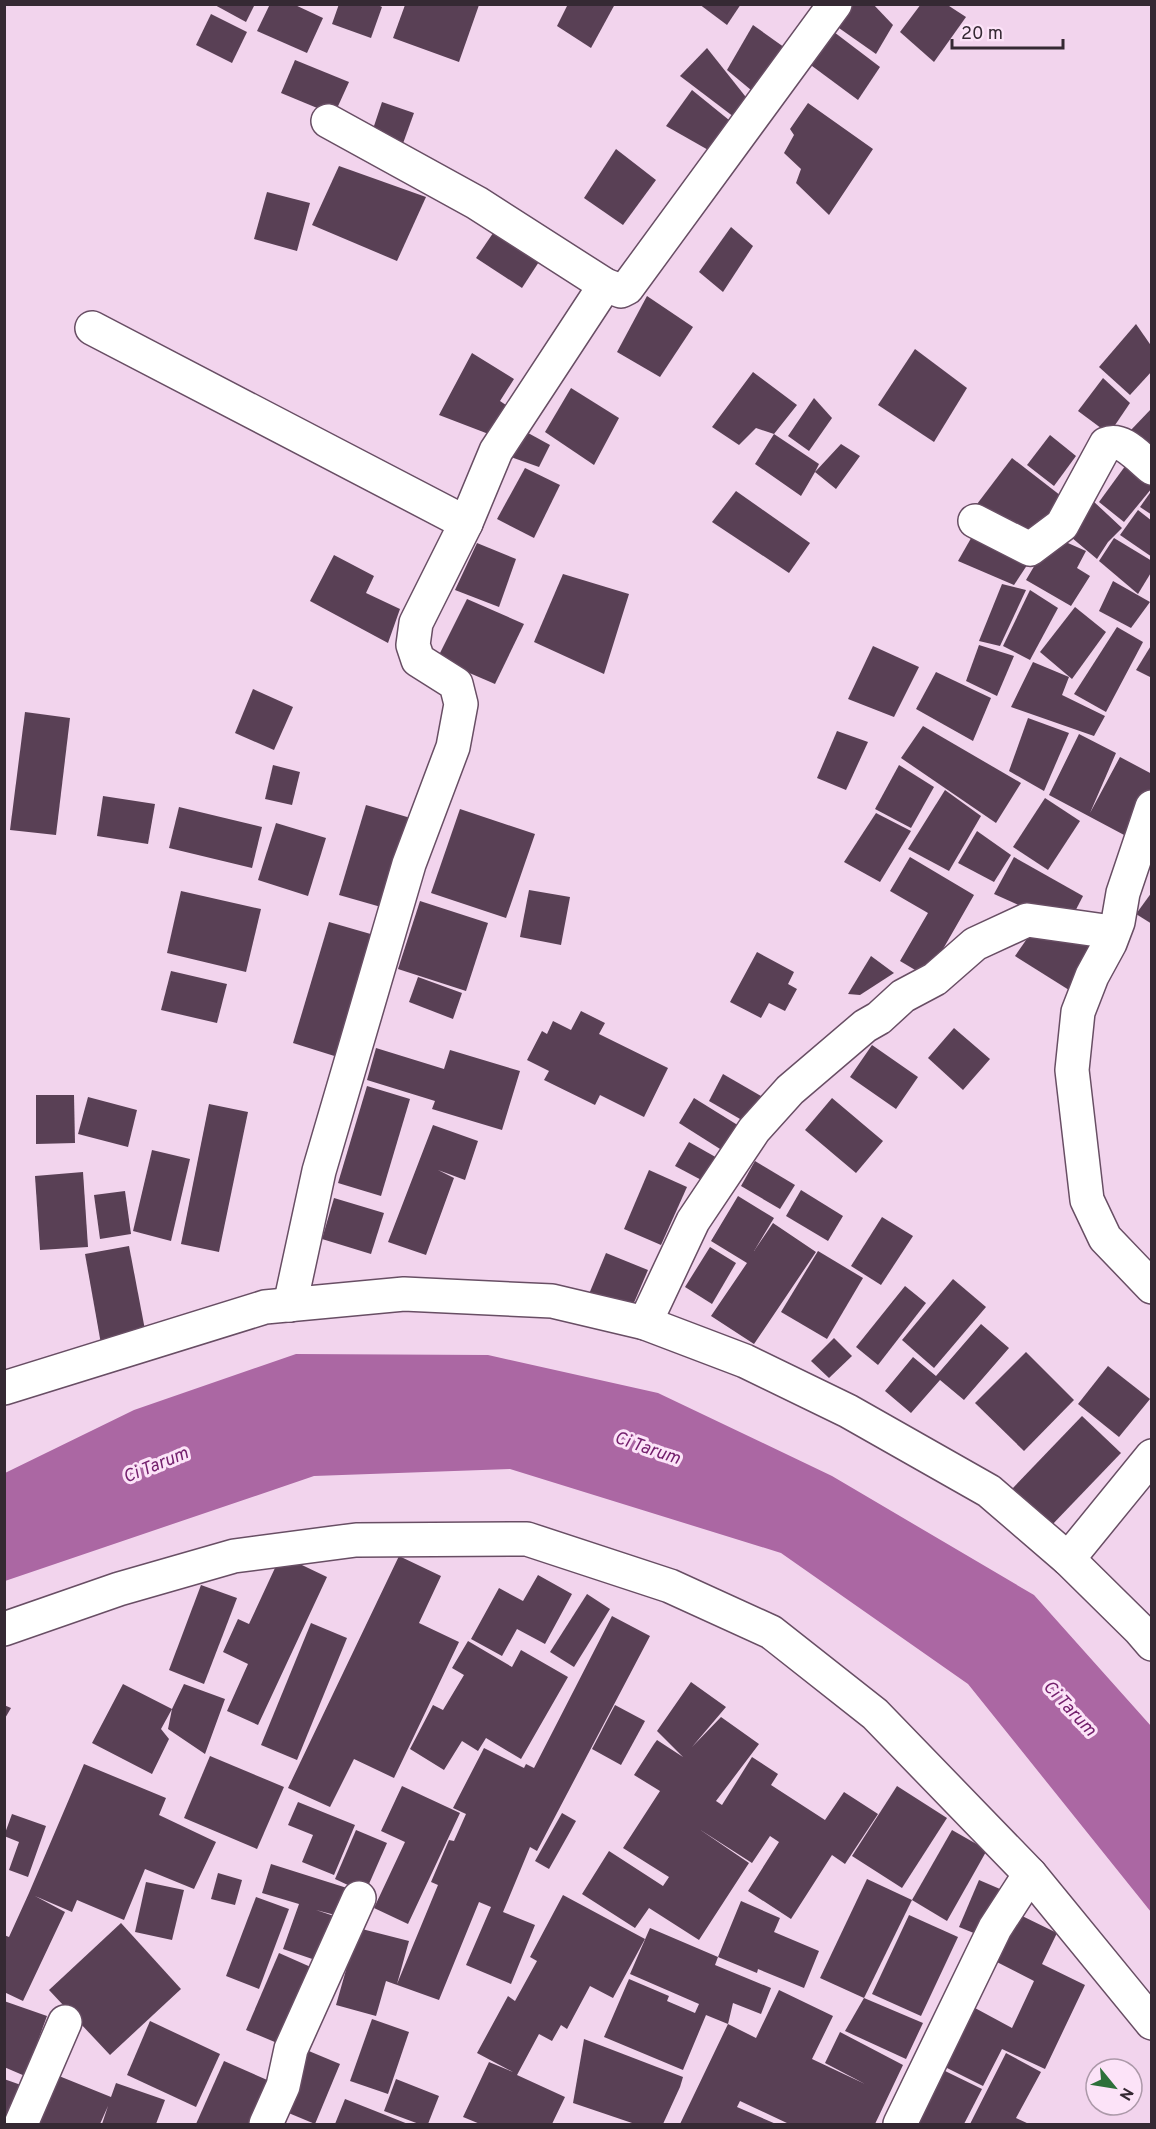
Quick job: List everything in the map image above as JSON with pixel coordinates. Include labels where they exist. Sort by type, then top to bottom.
[{"type":"street","points":[[328,121],[477,203],[604,285],[621,291],[627,288],[835,4]]},
{"type":"street","points":[[290,1305],[319,1171],[410,864],[453,747],[461,704],[456,684],[418,660],[413,645],[416,623],[466,523],[496,451],[604,285]]},
{"type":"street","points":[[92,328],[466,523]]},
{"type":"street","points":[[975,521],[1030,549],[1062,525],[1106,444],[1114,441],[1121,443],[1152,468]]},
{"type":"street","points":[[1152,807],[1123,893],[1118,922],[1110,943],[1092,976],[1078,1012],[1072,1070],[1087,1200],[1105,1238],[1152,1287]]},
{"type":"street","points":[[645,1323],[693,1221],[754,1130],[790,1090],[865,1026],[879,1018],[903,996],[934,979],[975,944],[1027,920],[1112,932]]},
{"type":"street","points":[[4,1388],[265,1307],[404,1294],[552,1301],[645,1323],[745,1361],[848,1411],[989,1491],[1068,1559],[1152,1644]]},
{"type":"street","points":[[1068,1559],[1152,1456]]},
{"type":"street","points":[[4,1629],[119,1589],[234,1556],[356,1540],[528,1539],[670,1586],[771,1632],[875,1714],[1030,1874],[1152,2023]]},
{"type":"street","points":[[900,2124],[995,1928],[1030,1874]]},
{"type":"street","points":[[266,2124],[283,2086],[291,2049],[359,1898]]},
{"type":"street","points":[[21,2124],[65,2022]]},
{"type":"water","name":"Ci Tarum","points":[[296,1354],[488,1355],[658,1393],[832,1476],[1034,1595],[1151,1726],[1151,1912],[968,1684],[781,1553],[510,1469],[314,1476],[5,1581],[5,1473],[134,1410]]},
{"type":"building","points":[[213,4],[255,4],[246,22]]},
{"type":"building","points":[[270,4],[293,4],[323,18],[307,53],[257,31]]},
{"type":"building","points":[[339,4],[376,4],[382,7],[371,38],[332,24]]},
{"type":"building","points":[[568,4],[615,4],[591,48],[557,26]]},
{"type":"building","points":[[699,4],[741,4],[727,25]]},
{"type":"building","points":[[844,4],[873,4],[893,25],[876,54],[829,21]]},
{"type":"building","points":[[921,4],[946,4],[966,17],[934,62],[900,32]]},
{"type":"building","points":[[405,5],[479,5],[459,62],[393,38]]},
{"type":"building","points":[[211,14],[247,32],[232,63],[196,45]]},
{"type":"building","points":[[753,25],[788,50],[757,95],[727,70]]},
{"type":"building","points":[[834,32],[880,67],[858,100],[808,63]]},
{"type":"building","points":[[707,48],[749,101],[738,120],[680,76]]},
{"type":"building","points":[[295,60],[349,82],[334,115],[281,93]]},
{"type":"building","points":[[692,90],[729,120],[710,151],[666,126]]},
{"type":"building","points":[[382,102],[414,113],[401,149],[370,138]]},
{"type":"building","points":[[808,103],[873,149],[829,215],[796,183],[801,169],[784,153],[794,135],[790,129]]},
{"type":"building","points":[[616,149],[656,180],[623,225],[584,198]]},
{"type":"building","points":[[339,166],[426,197],[397,261],[312,225]]},
{"type":"building","points":[[267,192],[310,203],[297,251],[254,239]]},
{"type":"building","points":[[500,223],[546,251],[522,288],[476,258]]},
{"type":"building","points":[[731,227],[753,246],[723,292],[699,272]]},
{"type":"building","points":[[647,296],[693,327],[660,377],[617,352]]},
{"type":"building","points":[[1136,324],[1152,347],[1152,371],[1130,395],[1099,367]]},
{"type":"building","points":[[915,349],[967,388],[934,442],[878,405]]},
{"type":"building","points":[[472,353],[514,379],[500,401],[515,411],[499,438],[439,415]]},
{"type":"building","points":[[753,372],[797,405],[774,434],[756,428],[739,445],[712,427]]},
{"type":"building","points":[[1103,378],[1130,403],[1109,434],[1078,411]]},
{"type":"building","points":[[571,388],[619,418],[594,465],[545,432]]},
{"type":"building","points":[[814,398],[832,418],[809,451],[788,436]]},
{"type":"building","points":[[1152,408],[1152,449],[1130,431]]},
{"type":"building","points":[[519,428],[550,445],[539,467],[508,456]]},
{"type":"building","points":[[774,434],[819,464],[801,496],[755,464]]},
{"type":"building","points":[[1050,435],[1076,456],[1054,486],[1027,465]]},
{"type":"building","points":[[841,444],[860,456],[836,489],[815,472]]},
{"type":"building","points":[[1012,458],[1065,499],[1026,539],[974,508]]},
{"type":"building","points":[[1131,458],[1152,474],[1152,488],[1124,522],[1099,502]]},
{"type":"building","points":[[525,468],[560,485],[534,538],[497,519]]},
{"type":"building","points":[[1152,490],[1152,515],[1140,507]]},
{"type":"building","points":[[736,491],[810,543],[789,573],[712,522]]},
{"type":"building","points":[[1092,500],[1122,528],[1108,542],[1097,559],[1065,532]]},
{"type":"building","points":[[1138,510],[1152,521],[1152,557],[1120,535]]},
{"type":"building","points":[[978,526],[1035,553],[1014,585],[958,561]]},
{"type":"building","points":[[1052,536],[1086,551],[1077,568],[1090,576],[1071,606],[1026,580]]},
{"type":"building","points":[[1114,538],[1152,561],[1152,571],[1138,594],[1099,561]]},
{"type":"building","points":[[477,543],[516,559],[499,607],[455,590]]},
{"type":"building","points":[[334,555],[374,576],[366,593],[400,609],[388,643],[310,601]]},
{"type":"building","points":[[563,574],[629,594],[604,674],[534,642]]},
{"type":"building","points":[[1113,581],[1150,602],[1131,628],[1099,611]]},
{"type":"building","points":[[1002,584],[1026,590],[1000,646],[979,641]]},
{"type":"building","points":[[1030,590],[1058,608],[1030,660],[1003,646]]},
{"type":"building","points":[[467,599],[524,624],[495,684],[437,659]]},
{"type":"building","points":[[1075,607],[1106,632],[1072,679],[1040,652]]},
{"type":"building","points":[[1117,627],[1143,642],[1106,712],[1074,694]]},
{"type":"building","points":[[1152,644],[1152,678],[1136,670]]},
{"type":"building","points":[[979,645],[1014,656],[997,696],[966,681]]},
{"type":"building","points":[[873,646],[919,667],[894,717],[848,699]]},
{"type":"building","points":[[1033,662],[1069,677],[1062,695],[1105,716],[1094,736],[1011,707]]},
{"type":"building","points":[[936,672],[991,698],[973,741],[916,709]]},
{"type":"building","points":[[253,689],[293,707],[274,750],[235,733]]},
{"type":"building","points":[[25,712],[70,718],[56,835],[10,830]]},
{"type":"building","points":[[1028,718],[1069,733],[1044,791],[1009,771]]},
{"type":"building","points":[[923,726],[1021,783],[996,823],[901,758]]},
{"type":"building","points":[[837,731],[868,742],[846,790],[817,778]]},
{"type":"building","points":[[1079,734],[1116,753],[1090,813],[1120,757],[1152,774],[1152,789],[1126,836],[1049,795]]},
{"type":"building","points":[[273,765],[300,772],[292,805],[265,799]]},
{"type":"building","points":[[899,765],[934,787],[911,828],[875,809]]},
{"type":"building","points":[[945,790],[981,816],[949,871],[908,849]]},
{"type":"building","points":[[103,796],[155,804],[148,844],[97,836]]},
{"type":"building","points":[[1045,798],[1080,821],[1048,870],[1013,847]]},
{"type":"building","points":[[366,805],[414,819],[388,909],[339,895]]},
{"type":"building","points":[[179,807],[262,827],[252,868],[169,848]]},
{"type":"building","points":[[460,809],[535,834],[506,918],[431,893]]},
{"type":"building","points":[[876,813],[911,831],[880,882],[844,862]]},
{"type":"building","points":[[276,823],[326,838],[308,896],[258,880]]},
{"type":"building","points":[[977,831],[1011,855],[994,882],[958,863]]},
{"type":"building","points":[[910,857],[974,895],[927,977],[900,961],[928,913],[890,891]]},
{"type":"building","points":[[1014,857],[1083,896],[1067,927],[994,894]]},
{"type":"building","points":[[529,890],[570,897],[561,945],[520,937]]},
{"type":"building","points":[[181,891],[261,909],[246,972],[167,953]]},
{"type":"building","points":[[1152,892],[1152,924],[1136,914]]},
{"type":"building","points":[[420,901],[488,923],[466,991],[398,969]]},
{"type":"building","points":[[1040,920],[1100,945],[1069,990],[1015,956]]},
{"type":"building","points":[[329,922],[381,937],[344,1059],[293,1043]]},
{"type":"building","points":[[757,952],[794,972],[788,984],[797,989],[785,1011],[769,1003],[761,1018],[730,1002]]},
{"type":"building","points":[[871,956],[894,973],[860,995],[848,994]]},
{"type":"building","points":[[171,971],[227,984],[217,1023],[161,1010]]},
{"type":"building","points":[[418,977],[462,993],[453,1019],[409,1002]]},
{"type":"building","points":[[581,1011],[605,1023],[599,1034],[668,1068],[644,1117],[600,1095],[595,1105],[544,1080],[549,1071],[527,1060],[542,1031],[547,1034],[553,1021],[571,1030]]},
{"type":"building","points":[[954,1028],[990,1059],[963,1090],[928,1058]]},
{"type":"building","points":[[872,1045],[918,1077],[896,1109],[850,1077]]},
{"type":"building","points":[[376,1048],[444,1069],[450,1050],[520,1071],[502,1130],[432,1109],[435,1101],[367,1080]]},
{"type":"building","points":[[723,1074],[768,1100],[747,1123],[709,1101]]},
{"type":"building","points":[[367,1086],[410,1099],[381,1196],[338,1183]]},
{"type":"building","points":[[36,1095],[74,1095],[75,1143],[36,1144]]},
{"type":"building","points":[[88,1097],[137,1110],[128,1147],[78,1134]]},
{"type":"building","points":[[694,1098],[744,1129],[728,1154],[679,1123]]},
{"type":"building","points":[[832,1098],[883,1141],[856,1173],[805,1130]]},
{"type":"building","points":[[209,1104],[248,1112],[219,1252],[181,1244]]},
{"type":"building","points":[[433,1125],[478,1141],[465,1180],[438,1170],[454,1178],[426,1255],[388,1242]]},
{"type":"building","points":[[689,1142],[719,1159],[707,1183],[675,1166]]},
{"type":"building","points":[[152,1150],[190,1159],[171,1241],[133,1231]]},
{"type":"building","points":[[755,1161],[795,1185],[780,1209],[741,1186]]},
{"type":"building","points":[[649,1170],[687,1187],[661,1245],[624,1229]]},
{"type":"building","points":[[83,1172],[88,1247],[40,1250],[35,1176]]},
{"type":"building","points":[[801,1190],[843,1216],[828,1241],[786,1216]]},
{"type":"building","points":[[125,1191],[131,1234],[100,1239],[94,1195]]},
{"type":"building","points":[[738,1196],[774,1218],[754,1251],[773,1223],[816,1252],[754,1344],[711,1316],[747,1263],[711,1241]]},
{"type":"building","points":[[334,1198],[384,1213],[371,1254],[322,1239]]},
{"type":"building","points":[[882,1217],[913,1236],[881,1285],[851,1266]]},
{"type":"building","points":[[129,1246],[146,1335],[101,1344],[85,1254]]},
{"type":"building","points":[[710,1247],[736,1263],[712,1304],[685,1287]]},
{"type":"building","points":[[818,1251],[863,1278],[827,1339],[781,1312]]},
{"type":"building","points":[[606,1253],[648,1270],[630,1312],[589,1294]]},
{"type":"building","points":[[953,1279],[986,1307],[934,1368],[902,1340]]},
{"type":"building","points":[[905,1286],[926,1303],[878,1365],[856,1347]]},
{"type":"building","points":[[981,1324],[1009,1348],[964,1400],[940,1380],[911,1413],[885,1391],[913,1357],[936,1376]]},
{"type":"building","points":[[834,1338],[852,1356],[829,1378],[811,1361]]},
{"type":"building","points":[[1026,1352],[1074,1400],[1024,1451],[975,1403]]},
{"type":"building","points":[[1108,1366],[1150,1399],[1119,1437],[1078,1404]]},
{"type":"building","points":[[1082,1416],[1121,1453],[1050,1527],[1012,1489]]},
{"type":"building","points":[[281,1555],[327,1577],[258,1725],[227,1711],[248,1664],[223,1652],[238,1619],[249,1624]]},
{"type":"building","points":[[399,1556],[441,1576],[419,1623],[459,1642],[394,1778],[354,1759],[330,1807],[288,1788]]},
{"type":"building","points":[[538,1575],[572,1594],[545,1644],[517,1629],[502,1656],[471,1639],[499,1588],[523,1601]]},
{"type":"building","points":[[201,1585],[237,1598],[204,1684],[169,1670]]},
{"type":"building","points":[[587,1594],[610,1609],[574,1667],[550,1652]]},
{"type":"building","points":[[612,1616],[650,1636],[537,1851],[530,1847],[503,1912],[535,1925],[511,1984],[466,1965],[491,1907],[479,1902],[439,2000],[386,1981],[376,2016],[336,2005],[358,1928],[409,1941],[397,1984],[438,1885],[431,1882],[449,1840],[454,1841],[466,1814],[453,1808],[484,1748],[524,1768],[526,1764],[534,1768]]},
{"type":"building","points":[[311,1623],[347,1638],[297,1760],[261,1745]]},
{"type":"building","points":[[468,1641],[512,1667],[521,1650],[568,1677],[521,1759],[486,1738],[478,1751],[462,1741],[444,1770],[410,1749],[433,1705],[443,1710],[464,1675],[452,1668]]},
{"type":"building","points":[[691,1682],[726,1707],[692,1747],[721,1717],[759,1744],[716,1801],[722,1805],[752,1757],[778,1774],[771,1785],[825,1820],[844,1792],[878,1814],[845,1864],[832,1855],[791,1919],[748,1891],[779,1842],[770,1836],[752,1863],[699,1829],[749,1863],[699,1940],[649,1908],[635,1928],[582,1894],[609,1851],[663,1886],[669,1877],[623,1848],[660,1791],[634,1775],[654,1744],[657,1740],[683,1757],[657,1731]]},
{"type":"building","points":[[123,1684],[172,1709],[161,1729],[169,1739],[152,1774],[92,1743]]},
{"type":"building","points":[[184,1684],[225,1699],[205,1754],[168,1729],[172,1709]]},
{"type":"building","points":[[4,1705],[11,1708],[4,1720]]},
{"type":"building","points":[[615,1705],[645,1721],[621,1765],[592,1749]]},
{"type":"building","points":[[210,1756],[284,1787],[257,1849],[184,1818]]},
{"type":"building","points":[[84,1764],[166,1798],[159,1815],[216,1842],[194,1889],[145,1869],[124,1920],[77,1900],[72,1912],[35,1896],[65,1912],[23,2001],[4,1992],[4,1935],[9,1937]]},
{"type":"building","points":[[402,1786],[460,1813],[408,1924],[374,1908],[405,1842],[381,1831]]},
{"type":"building","points":[[897,1786],[947,1818],[902,1888],[852,1856]]},
{"type":"building","points":[[298,1802],[355,1825],[334,1875],[302,1862],[313,1835],[288,1825]]},
{"type":"building","points":[[562,1813],[576,1821],[549,1869],[535,1861]]},
{"type":"building","points":[[12,1814],[46,1826],[28,1877],[9,1870],[19,1842],[4,1836]]},
{"type":"building","points":[[356,1830],[387,1843],[365,1893],[335,1879]]},
{"type":"building","points":[[952,1830],[987,1850],[947,1921],[912,1900]]},
{"type":"building","points":[[271,1864],[347,1888],[339,1916],[316,1910],[343,1919],[327,1964],[283,1949],[299,1904],[262,1893]]},
{"type":"building","points":[[218,1873],[242,1880],[235,1905],[211,1899]]},
{"type":"building","points":[[867,1879],[912,1900],[864,1998],[820,1978]]},
{"type":"building","points":[[979,1880],[1000,1889],[981,1936],[959,1927]]},
{"type":"building","points":[[146,1882],[184,1890],[172,1940],[135,1932]]},
{"type":"building","points":[[563,1895],[645,1939],[613,1998],[590,1986],[567,2029],[561,2025],[552,2041],[539,2034],[517,2075],[565,2097],[552,2124],[480,2124],[463,2117],[489,2062],[513,2072],[477,2053],[508,1996],[515,2001],[537,1961],[530,1957]]},
{"type":"building","points":[[256,1897],[289,1909],[259,1989],[226,1976]]},
{"type":"building","points":[[741,1901],[780,1918],[774,1932],[819,1951],[804,1988],[758,1969],[757,1973],[718,1957]]},
{"type":"building","points":[[1012,1911],[1057,1933],[1042,1964],[1085,1985],[1045,2069],[1002,2049],[983,2086],[945,2067],[975,2008],[1012,2028],[1034,1981],[989,1958]]},
{"type":"building","points":[[909,1915],[958,1937],[921,2016],[872,1994]]},
{"type":"building","points":[[121,1923],[181,1989],[110,2055],[49,1990]]},
{"type":"building","points":[[650,1928],[718,1957],[715,1965],[771,1988],[761,2014],[733,2003],[728,2024],[706,2015],[683,2070],[604,2037],[629,1979],[669,1996],[667,2001],[695,2013],[699,2004],[630,1974]]},
{"type":"building","points":[[279,1953],[322,1972],[289,2048],[246,2030]]},
{"type":"building","points":[[779,1990],[833,2016],[812,2059],[865,2084],[825,2063],[840,2032],[903,2065],[875,2124],[789,2124],[740,2101],[737,2107],[776,2124],[680,2124],[728,2024],[756,2038]]},
{"type":"building","points":[[864,1998],[923,2023],[906,2059],[845,2031]]},
{"type":"building","points":[[4,2001],[47,2016],[25,2076],[4,2067]]},
{"type":"building","points":[[372,2019],[409,2032],[388,2094],[350,2081]]},
{"type":"building","points":[[150,2021],[220,2054],[196,2107],[127,2075]]},
{"type":"building","points":[[584,2039],[683,2077],[663,2124],[635,2124],[573,2103]]},
{"type":"building","points":[[304,2049],[340,2064],[315,2124],[279,2109]]},
{"type":"building","points":[[1006,2053],[1041,2072],[1016,2118],[1029,2124],[970,2124]]},
{"type":"building","points":[[224,2061],[281,2086],[263,2124],[196,2124]]},
{"type":"building","points":[[941,2069],[982,2089],[964,2124],[914,2124]]},
{"type":"building","points":[[59,2076],[111,2097],[116,2083],[165,2100],[156,2124],[102,2124],[108,2106],[100,2124],[40,2124]]},
{"type":"building","points":[[4,2079],[21,2085],[5,2124],[4,2124]]},
{"type":"building","points":[[396,2079],[439,2096],[428,2124],[419,2124],[384,2111]]},
{"type":"building","points":[[345,2099],[408,2124],[335,2124]]}]
